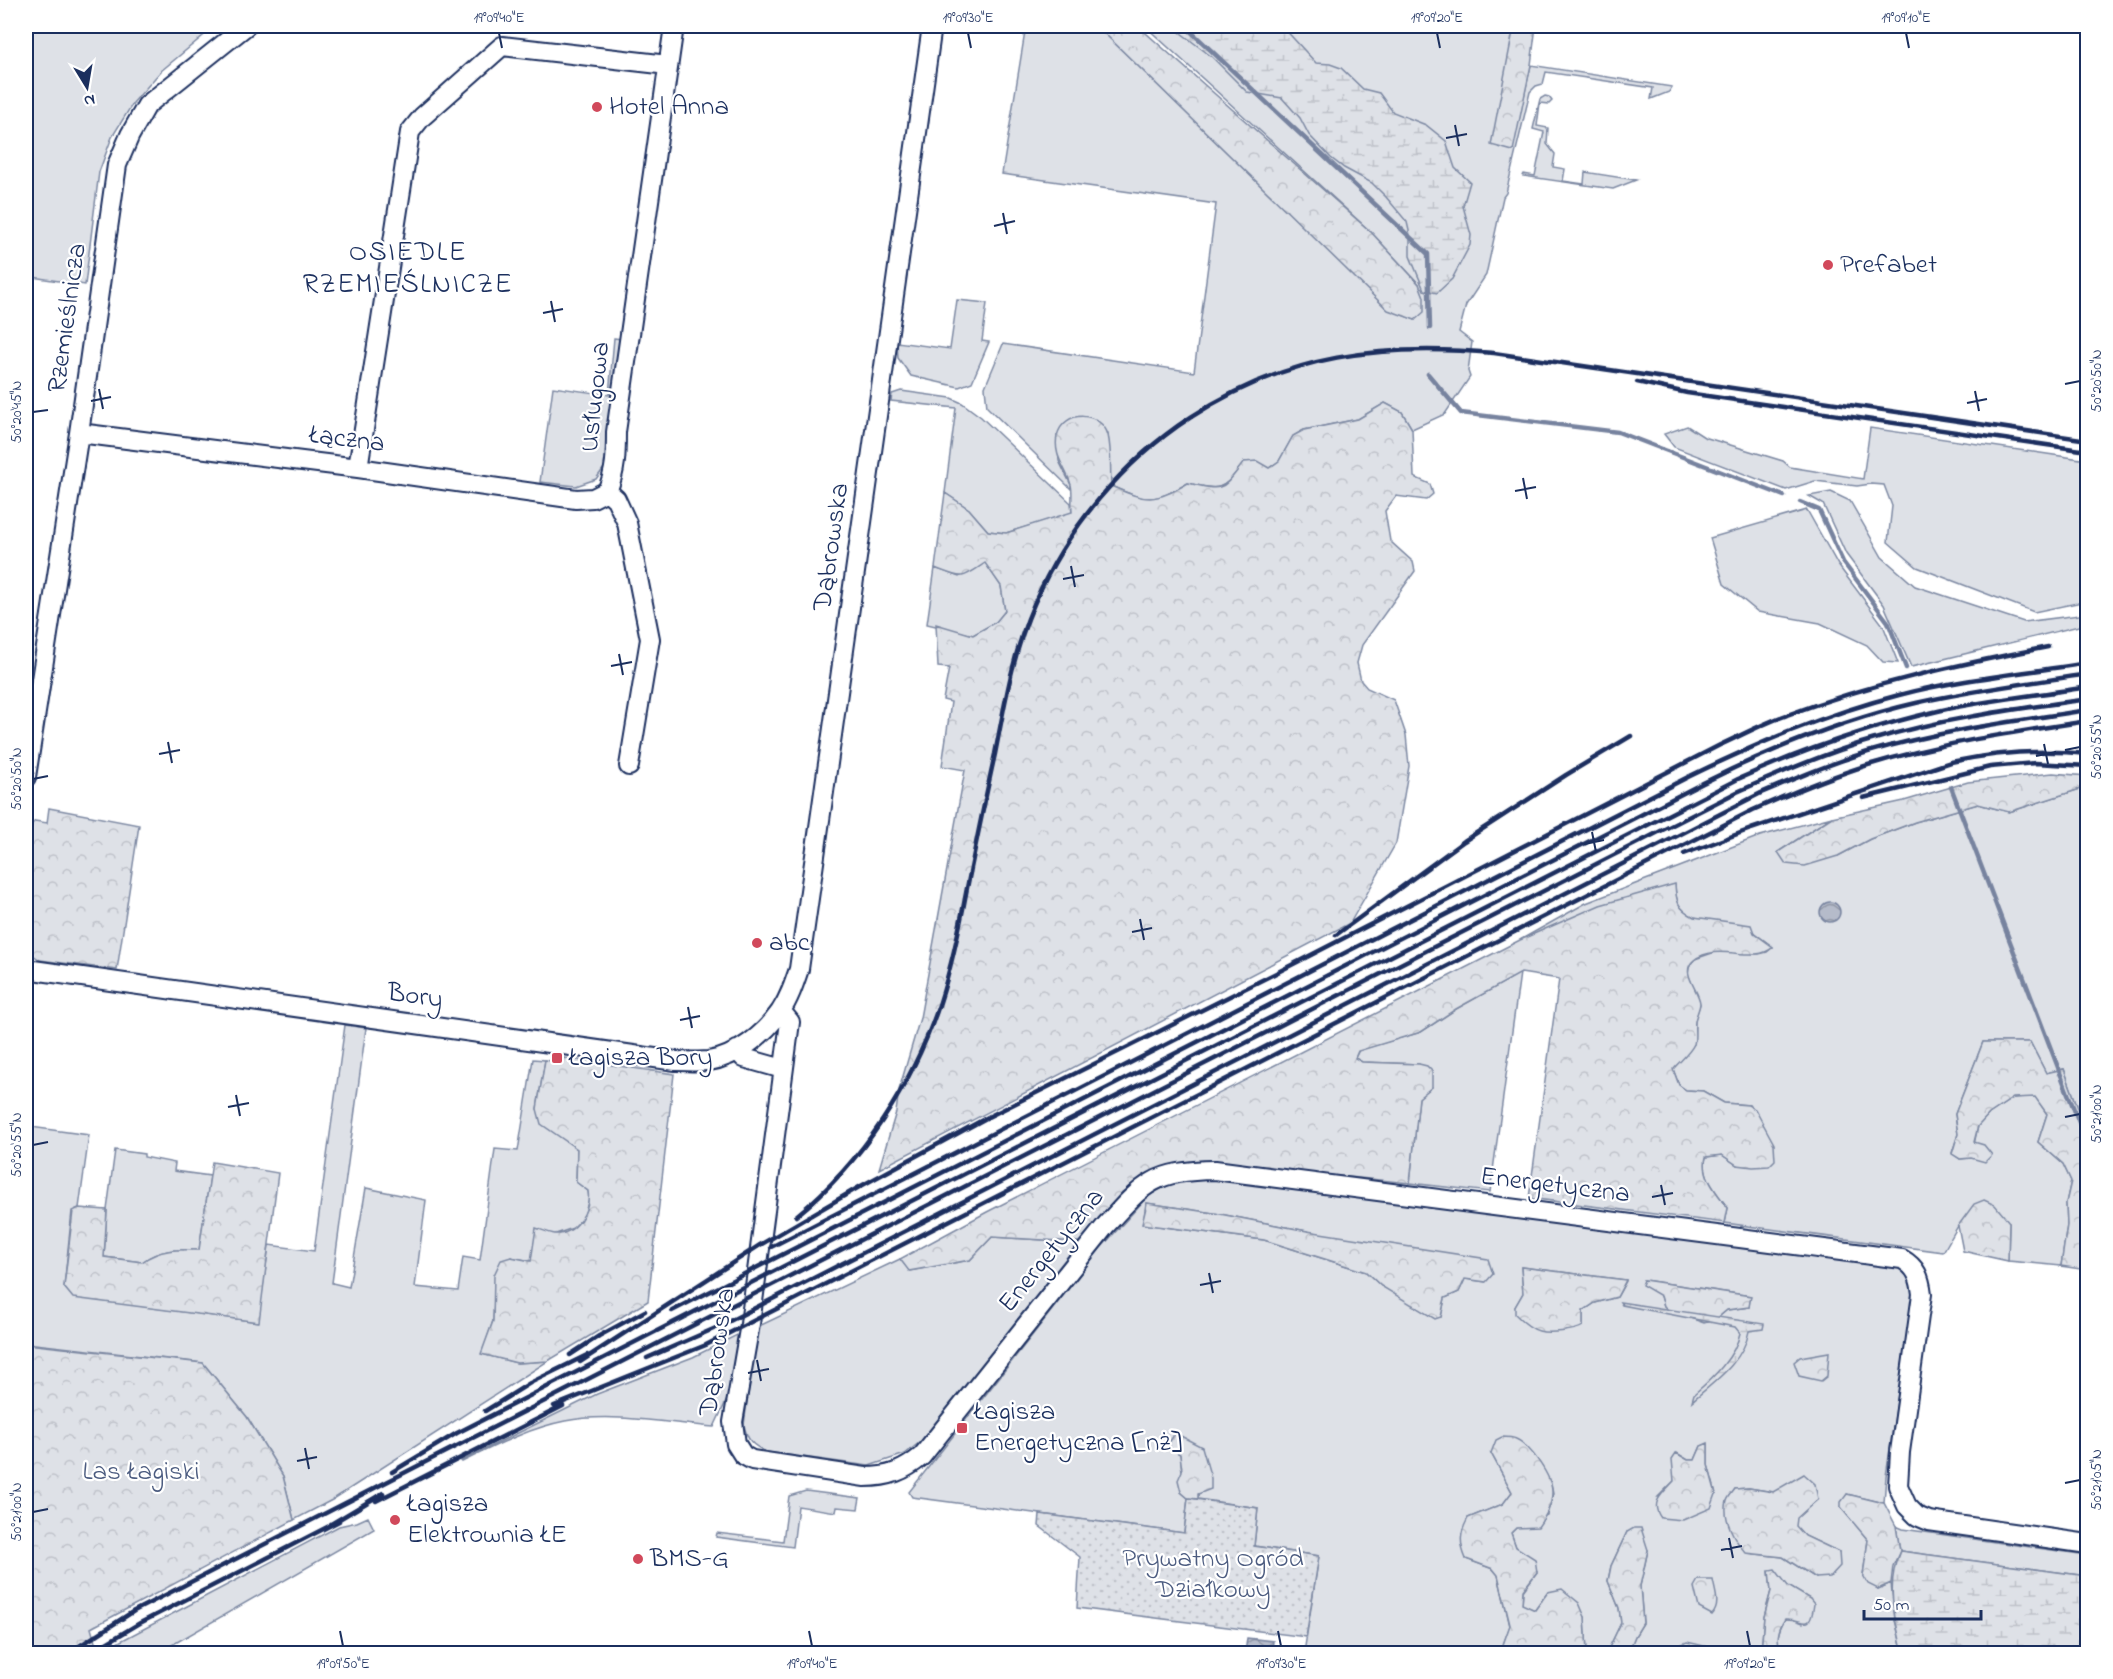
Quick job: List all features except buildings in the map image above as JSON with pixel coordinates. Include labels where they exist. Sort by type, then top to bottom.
[{"type":"street","name":"Rzemieślnicza","points":[[26,777],[79,433],[117,165],[147,105],[246,26]]},
{"type":"street","name":"Usługowa","points":[[629,766],[650,639],[627,523],[616,500],[607,491],[614,476],[616,463],[616,432],[674,26]]},
{"type":"street","name":"Dąbrowska","points":[[922,1456],[910,1466],[881,1478],[762,1463],[743,1455],[736,1444],[733,1422],[750,1324],[790,1022],[781,1011],[799,969],[932,26]]},
{"type":"street","points":[[358,468],[410,132],[422,117],[502,46],[668,65]]},
{"type":"street","name":"Łączna","points":[[79,433],[358,468],[576,499],[593,498],[607,491]]},
{"type":"street","name":"Bory","points":[[26,969],[676,1061],[711,1061],[738,1050],[767,1028],[781,1011]]},
{"type":"street","points":[[738,1050],[744,1058],[783,1069]]},
{"type":"street","name":"Energetyczna","points":[[922,1456],[1106,1225],[1135,1193],[1149,1182],[1175,1173],[1215,1170],[1902,1258],[1918,1275],[1922,1294],[1900,1452],[1898,1486],[1907,1506],[1917,1516],[1929,1521],[2088,1544]]},
{"type":"green space","points":[[26,26],[215,26],[161,71],[133,103],[112,137],[99,172],[85,285],[26,276]]},
{"type":"green space","points":[[1026,26],[1097,26],[1388,309],[1415,320],[1419,284],[1371,232],[1145,26],[1514,26],[1511,52],[1512,151],[1531,65],[1672,87],[1669,92],[1651,99],[1653,88],[1546,72],[1543,84],[1536,86],[1530,92],[1486,275],[1466,305],[1459,332],[1472,342],[1468,371],[1470,377],[1445,414],[1412,429],[1402,412],[1385,403],[1358,419],[1304,430],[1293,436],[1279,461],[1269,468],[1245,462],[1222,486],[1209,487],[1188,483],[1167,494],[1150,498],[1133,495],[1111,486],[1108,433],[1057,436],[1059,461],[1071,489],[987,407],[985,387],[1003,344],[1194,372],[1216,204],[1002,174]]},
{"type":"green space","points":[[1097,26],[1138,26],[1371,232],[1419,284],[1424,297],[1424,312],[1415,320],[1388,310]]},
{"type":"green space","points":[[1172,26],[1282,26],[1316,63],[1341,68],[1363,89],[1379,93],[1393,112],[1426,125],[1446,141],[1455,168],[1470,182],[1463,206],[1471,235],[1470,245],[1452,279],[1437,293],[1424,290],[1410,256],[1410,235],[1407,222],[1386,197],[1372,183],[1331,158],[1309,135],[1300,118],[1282,98],[1247,92],[1212,57]]},
{"type":"green space","points":[[1514,26],[1536,26],[1531,65],[1513,151],[1491,145]]},
{"type":"green space","points":[[1545,96],[1552,101],[1549,104],[1540,103],[1537,126],[1548,128],[1547,144],[1555,154],[1553,167],[1565,169],[1563,181],[1584,184],[1585,172],[1636,180],[1613,189],[1523,176],[1524,174],[1535,176],[1544,132],[1533,129],[1540,99]]},
{"type":"green space","points":[[957,300],[987,303],[982,341],[989,342],[972,382],[959,387],[911,376],[898,358],[897,342],[950,349]]},
{"type":"green space","points":[[614,338],[621,339],[607,431],[606,465],[596,479],[576,486],[540,482],[553,387],[609,395]]},
{"type":"green space","points":[[901,391],[951,398],[962,403],[981,417],[1071,503],[1072,513],[1006,533],[988,531],[969,509],[945,493],[956,408],[891,401],[892,394]]},
{"type":"green space","points":[[1385,403],[1402,412],[1412,429],[1414,477],[1430,484],[1433,494],[1426,500],[1396,496],[1385,511],[1390,541],[1413,562],[1415,571],[1362,645],[1357,663],[1361,681],[1367,688],[1394,700],[1406,735],[1409,766],[1396,843],[1350,923],[879,1169],[920,1018],[965,770],[942,766],[951,702],[943,700],[949,668],[938,667],[936,624],[973,635],[996,622],[1005,611],[1001,586],[985,563],[961,576],[935,568],[945,493],[969,509],[988,531],[1006,533],[1072,512],[1071,485],[1058,456],[1056,443],[1061,427],[1075,417],[1091,418],[1104,427],[1110,447],[1111,486],[1133,495],[1150,498],[1167,494],[1188,483],[1216,488],[1222,486],[1244,462],[1257,461],[1269,468],[1279,461],[1293,436],[1304,430],[1358,419]]},
{"type":"green space","points":[[1687,426],[1704,437],[1783,461],[1790,467],[1863,479],[1870,428],[2087,460],[2087,601],[2034,612],[1917,567],[1888,542],[1892,506],[1884,485],[1857,486],[1815,481],[1786,490],[1674,447],[1664,434]]},
{"type":"green space","points":[[1831,492],[1850,501],[1882,557],[1915,586],[2024,622],[2087,614],[2087,624],[1911,667],[1884,605],[1846,554],[1823,504],[1809,496]]},
{"type":"green space","points":[[1807,510],[1838,565],[1883,625],[1898,663],[1883,662],[1867,645],[1820,623],[1758,612],[1724,584],[1710,538]]},
{"type":"green space","points":[[985,562],[1001,586],[1005,611],[996,622],[973,635],[927,624],[935,568],[959,577]]},
{"type":"green space","points":[[2053,773],[2087,776],[2087,790],[2080,789],[2009,812],[1978,804],[1915,822],[1870,839],[1838,856],[1805,866],[1786,864],[1778,852],[1832,817],[1904,801],[1968,782]]},
{"type":"green space","points":[[2080,789],[2087,790],[2087,1133],[2064,1069],[2046,1073],[2030,1042],[1983,1042],[1955,1114],[1958,1134],[1952,1153],[1960,1159],[1971,1158],[1978,1126],[1989,1114],[2013,1098],[2035,1096],[2047,1114],[2038,1142],[2063,1164],[2071,1181],[2066,1203],[2067,1225],[2061,1266],[2008,1261],[2009,1222],[1958,1226],[1943,1252],[1725,1223],[1728,1208],[1708,1178],[1706,1157],[1722,1155],[1737,1165],[1749,1105],[1724,1103],[1703,1091],[1686,1090],[1679,1085],[1673,1069],[1694,1044],[1695,1019],[1700,1004],[1688,974],[1689,966],[1695,959],[1718,951],[1759,954],[1773,947],[1753,932],[1694,917],[1684,911],[1676,896],[1675,885],[1520,940],[1586,903],[1760,836],[1832,817],[1778,852],[1838,856],[1870,839],[1915,822],[1978,804],[2009,812]]},
{"type":"green space","points":[[49,808],[139,825],[117,970],[40,960],[26,950],[26,866],[32,824],[35,821],[47,823]]},
{"type":"green space","points":[[1675,884],[1676,896],[1684,911],[1694,917],[1751,925],[1754,933],[1773,947],[1756,954],[1714,952],[1694,960],[1688,970],[1700,1003],[1695,1021],[1694,1044],[1673,1069],[1679,1085],[1686,1090],[1703,1091],[1724,1103],[1748,1105],[1755,1109],[1774,1144],[1775,1160],[1769,1166],[1737,1165],[1722,1155],[1706,1157],[1708,1178],[1728,1208],[1725,1223],[1529,1198],[1559,979],[1521,973],[1456,1009],[1421,1032],[1358,1051],[1355,1058],[1362,1062],[1419,1064],[1427,1066],[1432,1071],[1432,1087],[1419,1098],[1410,1183],[1198,1162],[1160,1168],[1122,1192],[1079,1242],[992,1237],[970,1260],[909,1271],[900,1259],[987,1212],[1520,940],[1600,905]]},
{"type":"green space","points":[[1520,973],[1490,1192],[1410,1183],[1419,1097],[1432,1087],[1419,1064],[1362,1062],[1355,1058],[1359,1050],[1421,1032],[1456,1009]]},
{"type":"green space","points":[[345,1025],[366,1028],[332,1283],[349,1287],[366,1188],[426,1200],[415,1287],[458,1291],[463,1257],[480,1260],[495,1149],[518,1151],[533,1059],[545,1060],[537,1109],[577,1149],[576,1182],[588,1191],[589,1198],[584,1217],[573,1228],[556,1234],[531,1261],[511,1257],[494,1302],[493,1321],[482,1354],[517,1363],[548,1361],[332,1500],[294,1520],[283,1476],[247,1417],[203,1363],[26,1343],[26,1171],[31,1127],[89,1135],[79,1208],[72,1211],[64,1287],[73,1297],[258,1322],[269,1245],[314,1251]]},
{"type":"green space","points":[[1983,1042],[2030,1042],[2046,1073],[2064,1069],[2087,1133],[2087,1270],[2061,1266],[2067,1225],[2066,1203],[2071,1181],[2063,1164],[2038,1142],[2047,1114],[2035,1097],[2013,1098],[1989,1114],[1978,1126],[1974,1142],[1984,1145],[1992,1155],[1985,1162],[1971,1158],[1960,1159],[1952,1154],[1958,1134],[1955,1114]]},
{"type":"green space","points":[[564,1058],[674,1074],[648,1301],[548,1361],[517,1363],[481,1354],[493,1321],[494,1275],[501,1260],[511,1257],[531,1261],[536,1228],[555,1234],[563,1233],[575,1226],[587,1206],[588,1191],[576,1182],[577,1149],[541,1124],[537,1109],[545,1060],[562,1063]]},
{"type":"green space","points":[[115,1150],[144,1154],[144,1157],[175,1163],[174,1171],[210,1176],[199,1250],[162,1252],[142,1262],[104,1257],[107,1210]]},
{"type":"green space","points":[[212,1162],[278,1173],[259,1322],[73,1298],[64,1287],[73,1211],[79,1208],[107,1210],[104,1257],[142,1262],[162,1252],[199,1250]]},
{"type":"green space","points":[[1203,1178],[1893,1264],[1907,1274],[1912,1287],[1912,1299],[1884,1503],[1847,1494],[1841,1507],[1868,1540],[1863,1575],[1878,1589],[1891,1583],[1895,1620],[1903,1653],[1780,1653],[1778,1636],[1782,1624],[1785,1619],[1790,1618],[1803,1623],[1810,1599],[1769,1571],[1771,1591],[1764,1617],[1761,1653],[1714,1653],[1713,1648],[1682,1644],[1677,1653],[1628,1653],[1643,1623],[1640,1586],[1648,1550],[1627,1532],[1611,1566],[1608,1581],[1619,1608],[1621,1623],[1608,1650],[1609,1653],[1587,1653],[1585,1617],[1548,1592],[1535,1610],[1522,1605],[1523,1591],[1537,1572],[1516,1547],[1511,1533],[1516,1528],[1547,1515],[1553,1494],[1550,1479],[1491,1453],[1512,1492],[1503,1504],[1468,1518],[1466,1559],[1493,1569],[1498,1575],[1510,1626],[1500,1653],[1304,1653],[1319,1556],[1254,1546],[1258,1508],[1198,1499],[1176,1433],[1169,1443],[1170,1448],[1180,1454],[1181,1492],[1188,1498],[1184,1533],[912,1497],[909,1492],[1100,1249],[1147,1197],[1171,1183]],"holes":[[[1146,1203],[1220,1214],[1307,1231],[1486,1282],[1465,1279],[1459,1292],[1445,1298],[1441,1317],[1381,1286],[1366,1272],[1264,1240],[1143,1224]],[[1521,1267],[1626,1280],[1617,1297],[1595,1303],[1583,1311],[1583,1326],[1515,1307],[1523,1293]],[[1644,1280],[1750,1296],[1749,1307],[1727,1310],[1715,1320],[1664,1306],[1661,1296]],[[1708,1444],[1708,1465],[1716,1494],[1658,1497],[1674,1481],[1677,1453],[1688,1460],[1695,1460],[1701,1446]],[[1749,1488],[1818,1499],[1796,1518],[1795,1526],[1805,1536],[1839,1552],[1816,1578],[1783,1557],[1747,1553],[1727,1501],[1735,1489]]]},
{"type":"green space","points":[[1984,1200],[1995,1205],[2009,1222],[2008,1261],[1963,1251],[1958,1226],[1974,1204]]},
{"type":"green space","points":[[1147,1203],[1488,1259],[1493,1274],[1486,1282],[1465,1279],[1459,1292],[1445,1298],[1441,1317],[1435,1319],[1381,1286],[1366,1272],[1264,1240],[1142,1224]]},
{"type":"green space","points":[[992,1237],[1079,1242],[920,1442],[905,1454],[869,1466],[766,1452],[751,1442],[744,1425],[757,1327],[900,1259],[910,1271],[970,1260]]},
{"type":"green space","points":[[1521,1267],[1626,1280],[1617,1297],[1595,1303],[1583,1311],[1583,1326],[1568,1331],[1543,1332],[1529,1326],[1515,1314],[1515,1307],[1523,1293]]},
{"type":"green space","points":[[1644,1280],[1751,1296],[1749,1307],[1727,1310],[1715,1320],[1704,1323],[1668,1310],[1661,1296],[1642,1285]]},
{"type":"green space","points":[[1620,1302],[1764,1324],[1763,1329],[1749,1331],[1746,1342],[1735,1361],[1692,1401],[1694,1394],[1716,1374],[1728,1359],[1740,1333],[1735,1327],[1622,1305]]},
{"type":"green space","points":[[741,1333],[729,1395],[714,1427],[620,1418],[565,1421],[512,1438],[461,1461],[597,1394],[693,1357]]},
{"type":"green space","name":"Las Łagiski","points":[[26,1344],[203,1363],[247,1417],[283,1476],[294,1520],[91,1628],[98,1653],[26,1653]]},
{"type":"green space","points":[[1829,1352],[1827,1376],[1821,1381],[1799,1376],[1794,1362],[1800,1357]]},
{"type":"green space","points":[[1175,1433],[1202,1447],[1211,1478],[1211,1489],[1198,1494],[1198,1499],[1188,1498],[1181,1492],[1178,1480],[1182,1471],[1180,1454],[1170,1448],[1169,1443]]},
{"type":"green space","points":[[1502,1437],[1514,1438],[1528,1448],[1545,1471],[1552,1493],[1546,1515],[1538,1527],[1516,1528],[1511,1533],[1516,1547],[1535,1559],[1537,1572],[1523,1590],[1522,1604],[1535,1610],[1548,1592],[1562,1589],[1579,1603],[1585,1617],[1587,1653],[1500,1653],[1510,1625],[1498,1575],[1493,1569],[1466,1559],[1461,1538],[1468,1518],[1503,1504],[1512,1492],[1491,1453],[1496,1440]]},
{"type":"green space","points":[[1708,1443],[1708,1465],[1716,1494],[1711,1508],[1683,1520],[1661,1518],[1656,1507],[1659,1498],[1674,1481],[1672,1459],[1676,1453],[1688,1460],[1695,1460],[1701,1446]]},
{"type":"green space","points":[[1804,1474],[1815,1484],[1818,1499],[1797,1518],[1796,1526],[1805,1536],[1839,1552],[1840,1566],[1830,1577],[1816,1578],[1783,1557],[1746,1553],[1734,1536],[1726,1515],[1727,1501],[1735,1489],[1749,1488],[1773,1492]]},
{"type":"green space","points":[[806,1491],[860,1498],[858,1509],[837,1507],[836,1512],[798,1506],[793,1547],[716,1537],[717,1533],[783,1541],[789,1496]]},
{"type":"green space","points":[[1847,1494],[1884,1503],[1896,1526],[1900,1551],[1893,1566],[1891,1583],[1878,1589],[1868,1584],[1863,1575],[1868,1540],[1841,1508],[1841,1502]]},
{"type":"green space","name":"Prywatny Ogród Działkowy","points":[[1188,1498],[1258,1508],[1254,1546],[1319,1556],[1306,1637],[1077,1608],[1080,1557],[1039,1526],[1040,1514],[1184,1533]]},
{"type":"green space","points":[[368,1517],[374,1529],[158,1653],[98,1653],[339,1526]]},
{"type":"green space","points":[[1896,1526],[1903,1529],[2087,1555],[2087,1576],[1900,1551]]},
{"type":"green space","points":[[1634,1528],[1641,1528],[1648,1550],[1640,1586],[1643,1623],[1628,1653],[1609,1653],[1608,1650],[1621,1623],[1619,1608],[1608,1581],[1611,1566],[1627,1532]]},
{"type":"green space","points":[[1900,1551],[2087,1576],[2087,1653],[1903,1653],[1892,1589],[1895,1564]]},
{"type":"green space","points":[[1775,1569],[1788,1586],[1810,1599],[1814,1604],[1811,1619],[1808,1622],[1785,1619],[1778,1635],[1780,1653],[1761,1653],[1764,1617],[1771,1591],[1769,1570]]},
{"type":"green space","points":[[1698,1580],[1713,1580],[1717,1603],[1712,1615],[1699,1608],[1694,1587]]},
{"type":"green space","points":[[1687,1642],[1713,1648],[1714,1653],[1677,1653],[1682,1644]]},
{"type":"water","points":[[1830,902],[1837,905],[1840,912],[1837,919],[1830,922],[1823,919],[1820,912],[1823,905]]},
{"type":"water","points":[[1247,1638],[1273,1641],[1272,1653],[1245,1653]]},
{"type":"waterway","points":[[1185,26],[1428,254],[1430,328]]},
{"type":"waterway","points":[[1428,374],[1461,413],[1618,432],[1784,496]]},
{"type":"waterway","points":[[1800,502],[1819,510],[1843,562],[1888,622],[1906,668]]},
{"type":"waterway","points":[[1951,787],[2088,1146]]},
{"type":"railway","points":[[796,1216],[843,1171],[883,1120],[916,1062],[929,1033],[955,945],[1015,659],[1027,622],[1047,576],[1080,523],[1099,499],[1142,455],[1191,417],[1227,396],[1300,366],[1374,352],[1453,350],[1494,353],[2088,440]]},
{"type":"railway","points":[[1637,382],[1687,393],[2088,451]]},
{"type":"railway","points":[[580,1362],[760,1245],[861,1186],[988,1117],[1276,973],[1761,725],[1851,693],[1884,684],[2048,647]]},
{"type":"railway","points":[[771,1247],[1688,777],[1739,753],[1844,711],[1922,689],[2088,663]]},
{"type":"railway","points":[[672,1311],[1703,783],[1755,759],[1834,727],[1888,710],[1959,694],[2088,674]]},
{"type":"railway","points":[[392,1472],[457,1433],[1738,779],[1836,740],[1912,717],[1975,704],[2088,687]]},
{"type":"railway","points":[[67,1654],[134,1611],[1737,792],[1857,744],[1927,725],[2088,699]]},
{"type":"railway","points":[[647,1358],[718,1327],[1761,793],[1841,761],[1922,738],[2088,710]]},
{"type":"railway","points":[[554,1406],[706,1345],[1753,810],[1824,780],[1895,757],[1977,739],[2088,721]]},
{"type":"railway","points":[[1336,935],[1464,841],[1631,736]]},
{"type":"railway","points":[[1684,854],[1751,829],[1951,762],[2019,752],[2088,754]]},
{"type":"railway","points":[[1863,798],[1990,767],[2035,763],[2088,766]]},
{"type":"railway","points":[[570,1355],[645,1311]]},
{"type":"railway","points":[[485,1411],[530,1383],[587,1355]]},
{"type":"railway","points":[[376,1501],[563,1406]]},
{"type":"railway","points":[[331,1524],[383,1493]]},
{"type":"railway","points":[[88,1654],[140,1623],[339,1521]]},
{"type":"place","name":"Hotel Anna","points":[[597,107]]},
{"type":"place","name":"Prefabet","points":[[1828,265]]},
{"type":"place","name":"abc","points":[[757,943]]},
{"type":"place","name":"Łagisza Bory","points":[[557,1058]]},
{"type":"place","name":"Łagisza Energetyczna [nż]","points":[[962,1428]]},
{"type":"place","name":"Łagisza Elektrownia ŁE","points":[[395,1520]]},
{"type":"place","name":"BMS-G","points":[[638,1559]]},
{"type":"district","name":"OSIEDLE RZEMIEŚLNICZE","points":[[408,269]]}]
